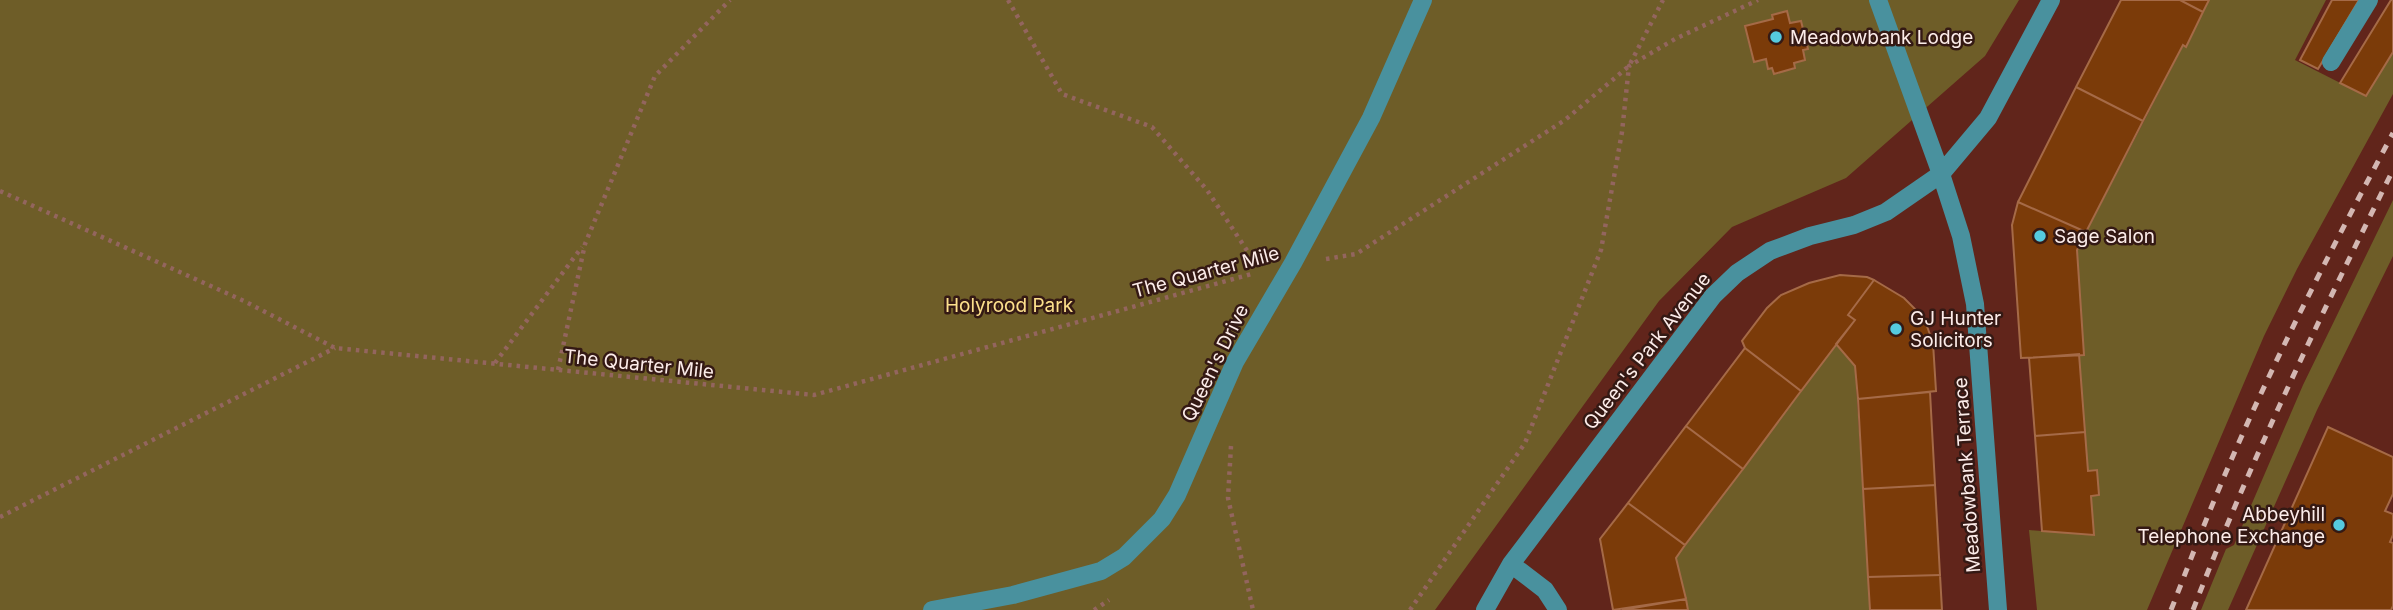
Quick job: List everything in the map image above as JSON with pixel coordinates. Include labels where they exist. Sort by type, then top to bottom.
[{"type":"street","name":"Queen's Drive","points":[[932,610],[1013,595],[1101,571],[1124,557],[1162,519],[1177,495],[1235,362],[1293,263],[1371,118],[1423,0]]},
{"type":"street","name":"Meadowbank Terrace","points":[[1878,0],[1961,236],[1975,304],[1998,610]]},
{"type":"street","name":"Queen's Park Avenue","points":[[1485,610],[1511,564],[1713,296],[1737,272],[1770,251],[1810,236],[1854,225],[1886,212],[1941,174],[1988,118],[2051,0]]},
{"type":"street","points":[[2331,62],[2369,0]]},
{"type":"street","points":[[1511,564],[1533,578],[1558,610]]},
{"type":"path","points":[[558,370],[585,243],[655,76],[730,0]]},
{"type":"path","points":[[1008,0],[1062,93],[1152,127],[1207,190],[1248,252],[1293,263]]},
{"type":"path","points":[[1410,610],[1525,443],[1601,250],[1622,132],[1629,65],[1663,0]]},
{"type":"path","points":[[1318,261],[1356,254],[1557,125],[1629,65],[1675,38],[1758,0]]},
{"type":"path","name":"The Quarter Mile","points":[[0,191],[244,301],[335,348],[814,395],[1293,263]]},
{"type":"path","points":[[494,363],[585,243]]},
{"type":"path","points":[[0,517],[335,348]]},
{"type":"path","points":[[1231,443],[1228,498],[1253,610]]},
{"type":"green space","name":"Holyrood Park","points":[[0,0],[2019,0],[1985,56],[1846,178],[1732,227],[1659,301],[1435,610],[0,610]]},
{"type":"green space","points":[[2209,0],[2326,0],[2295,60],[2366,96],[2393,52],[2393,94],[2297,269],[2264,336],[2147,610],[2037,610],[2029,530],[2093,535],[2091,496],[2099,495],[2097,471],[2088,471],[2079,354],[2077,250]]},
{"type":"green space","points":[[2393,200],[2393,256],[2317,410],[2228,610],[2201,610],[2226,549],[2234,545],[2303,385]]},
{"type":"green space","points":[[1836,344],[1855,366],[1870,610],[1688,610],[1676,558]]},
{"type":"building","points":[[2121,0],[2180,0],[2203,12],[2143,121],[2076,87]]},
{"type":"building","points":[[2180,0],[2209,0],[2203,12]]},
{"type":"building","points":[[2332,0],[2359,0],[2318,69],[2300,60]]},
{"type":"building","points":[[2391,0],[2393,52],[2366,96],[2340,83]]},
{"type":"building","name":"Meadowbank Lodge","points":[[1787,11],[1790,23],[1801,21],[1808,49],[1803,50],[1805,60],[1794,63],[1795,68],[1774,74],[1772,68],[1768,69],[1766,59],[1754,62],[1745,26],[1773,19],[1772,15]]},
{"type":"building","points":[[2076,87],[2143,121],[2086,232],[2018,202]]},
{"type":"building","points":[[2018,202],[2086,232],[2077,250],[2084,355],[2021,358],[2012,225]]},
{"type":"building","points":[[1840,275],[1874,280],[1848,315],[1855,320],[1801,391],[1745,348],[1742,341],[1767,308],[1781,295],[1809,283]]},
{"type":"building","points":[[1874,280],[1904,298],[1924,318],[1933,343],[1936,391],[1858,399],[1855,366],[1836,344],[1855,320],[1848,315]]},
{"type":"building","points":[[1745,348],[1801,391],[1743,469],[1686,426]]},
{"type":"building","points":[[2079,354],[2085,432],[2035,436],[2029,358]]},
{"type":"building","points":[[1930,392],[1935,485],[1863,489],[1858,399]]},
{"type":"building","points":[[1686,426],[1743,469],[1685,545],[1628,503]]},
{"type":"building","name":"Abbeyhill Telephone Exchange","points":[[2328,427],[2393,457],[2393,494],[2385,511],[2393,514],[2393,535],[2390,542],[2393,543],[2393,606],[2391,610],[2246,610]]},
{"type":"building","points":[[2085,432],[2088,471],[2097,470],[2099,495],[2091,496],[2094,535],[2042,531],[2035,436]]},
{"type":"building","points":[[1935,485],[1940,575],[1868,577],[1863,489]]},
{"type":"building","points":[[1628,503],[1685,545],[1676,558],[1686,599],[1613,610],[1600,539]]},
{"type":"building","points":[[1940,575],[1942,610],[1870,610],[1868,577]]},
{"type":"building","points":[[1686,599],[1688,610],[1622,610]]},
{"type":"railway","points":[[2171,610],[2256,404],[2393,133]]},
{"type":"railway","points":[[2193,610],[2263,443],[2313,333],[2393,170]]},
{"type":"place","name":"Meadowbank Lodge","points":[[1776,37]]},
{"type":"place","name":"Sage Salon","points":[[2040,236]]},
{"type":"place","name":"GJ Hunter Solicitors","points":[[1896,329]]},
{"type":"place","name":"Abbeyhill Telephone Exchange","points":[[2339,525]]}]
